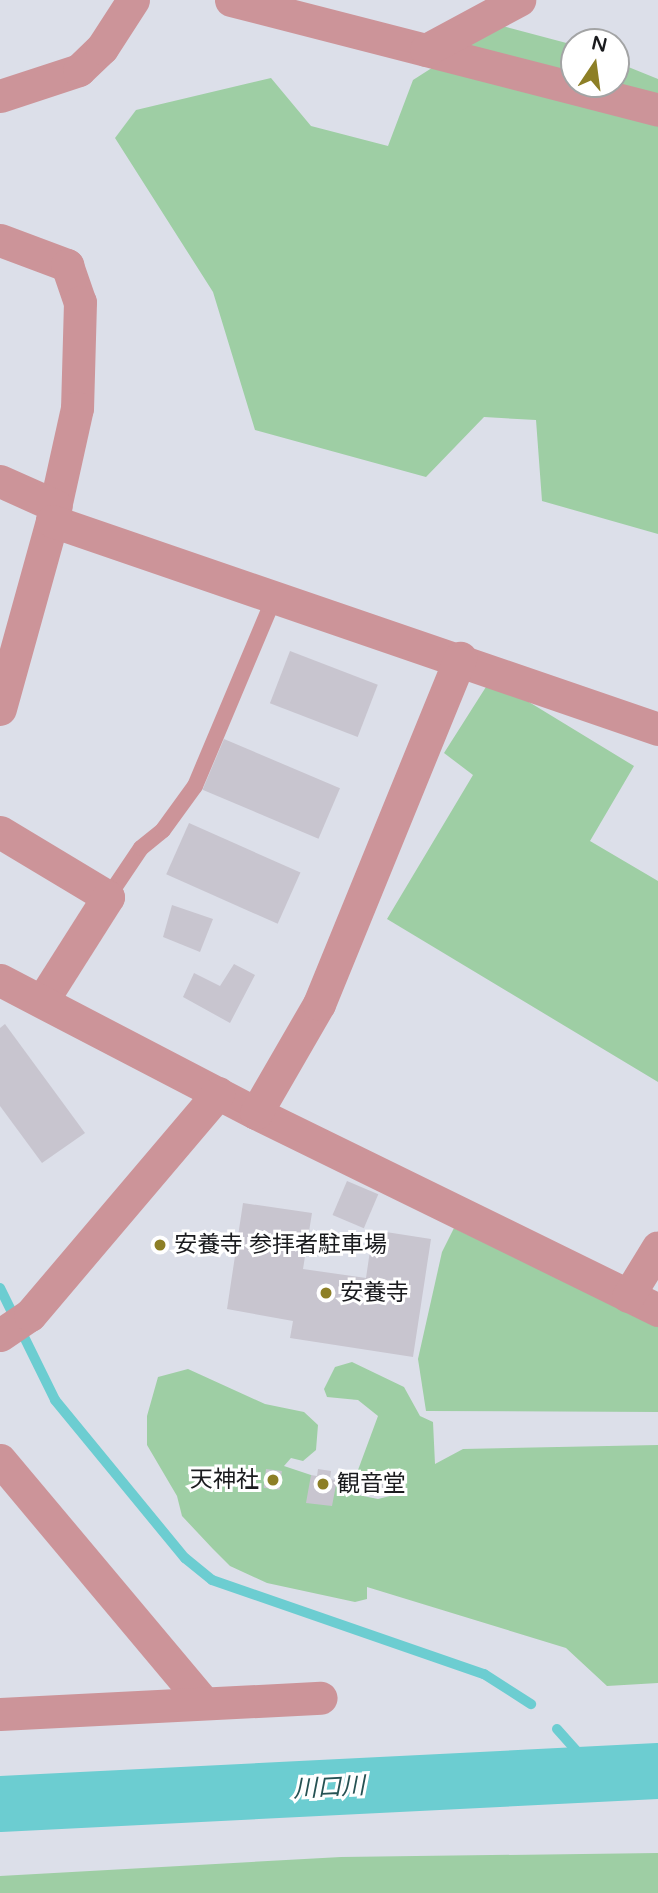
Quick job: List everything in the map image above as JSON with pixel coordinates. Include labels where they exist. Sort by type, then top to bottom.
[{"type":"street","points":[[0,96],[79,70],[102,48],[132,0]]},
{"type":"street","points":[[231,0],[658,110]]},
{"type":"street","points":[[426,50],[519,0]]},
{"type":"street","points":[[0,240],[68,265],[75,279],[80,302],[77,408],[54,514],[0,709]]},
{"type":"street","points":[[0,481],[54,514],[275,596],[460,658],[658,729]]},
{"type":"street","points":[[256,1113],[319,1004],[460,658]]},
{"type":"street","points":[[0,832],[108,897],[42,1001]]},
{"type":"street","points":[[0,980],[256,1113],[658,1310]]},
{"type":"street","points":[[11,1328],[218,1093]]},
{"type":"street","points":[[628,1296],[658,1247]]},
{"type":"street","points":[[0,1460],[204,1703]]},
{"type":"street","points":[[0,1714],[321,1699]]},
{"type":"lane","points":[[108,897],[141,848],[163,830],[195,786],[275,596]]},
{"type":"green space","points":[[499,25],[560,41],[560,98],[630,98],[630,68],[658,79],[658,534],[542,501],[536,420],[484,417],[426,477],[255,430],[213,292],[115,138],[136,110],[271,78],[311,126],[388,146],[413,80]]},
{"type":"green space","points":[[491,679],[634,766],[590,841],[658,881],[658,1082],[387,919],[473,775],[444,753]]},
{"type":"green space","points":[[454,1228],[658,1326],[658,1412],[426,1411],[418,1359],[442,1252]]},
{"type":"green space","points":[[352,1362],[404,1387],[420,1416],[433,1422],[435,1464],[463,1449],[658,1445],[658,1683],[607,1686],[566,1648],[367,1587],[367,1599],[355,1602],[267,1583],[230,1566],[182,1516],[177,1496],[147,1445],[147,1416],[158,1377],[188,1369],[265,1404],[304,1412],[318,1425],[316,1450],[303,1461],[291,1458],[284,1466],[311,1475],[329,1496],[337,1480],[358,1470],[378,1416],[358,1400],[327,1397],[324,1389],[335,1367]],"holes":[[[361,1475],[394,1478],[401,1485],[398,1494],[378,1499],[353,1494],[347,1488]]]},
{"type":"green space","points":[[658,1853],[658,1893],[0,1893],[0,1876],[341,1857]]},
{"type":"building","points":[[290,651],[378,685],[358,737],[270,703]]},
{"type":"building","points":[[224,739],[340,788],[318,839],[203,790]]},
{"type":"building","points":[[189,823],[300,873],[278,924],[166,874]]},
{"type":"building","points":[[172,905],[213,919],[200,952],[163,937]]},
{"type":"building","points":[[234,964],[255,975],[230,1023],[183,997],[194,973],[220,986]]},
{"type":"building","points":[[5,1024],[85,1133],[42,1163],[0,1106],[0,1028]]},
{"type":"building","points":[[347,1181],[378,1194],[364,1228],[333,1215]]},
{"type":"building","name":"安養寺","points":[[243,1203],[312,1213],[303,1269],[366,1278],[373,1230],[431,1239],[413,1357],[290,1338],[293,1321],[227,1309]]},
{"type":"building","name":"天神社","points":[[266,1469],[282,1471],[280,1490],[264,1488]]},
{"type":"building","name":"観音堂","points":[[318,1469],[331,1471],[330,1479],[337,1480],[332,1506],[306,1503],[311,1475],[317,1476]]},
{"type":"building","points":[[380,1473],[399,1478],[394,1497],[375,1491]]},
{"type":"waterway","points":[[0,1288],[55,1400],[185,1558],[212,1580],[484,1674],[531,1704]]},
{"type":"waterway","points":[[557,1729],[598,1775]]},
{"type":"waterway","name":"川口川","points":[[0,1804],[658,1771]]},
{"type":"place","name":"安養寺 参拝者駐車場","points":[[160,1245]]},
{"type":"place","name":"安養寺","points":[[326,1293]]},
{"type":"place","name":"天神社","points":[[273,1480]]},
{"type":"place","name":"観音堂","points":[[323,1484]]}]
